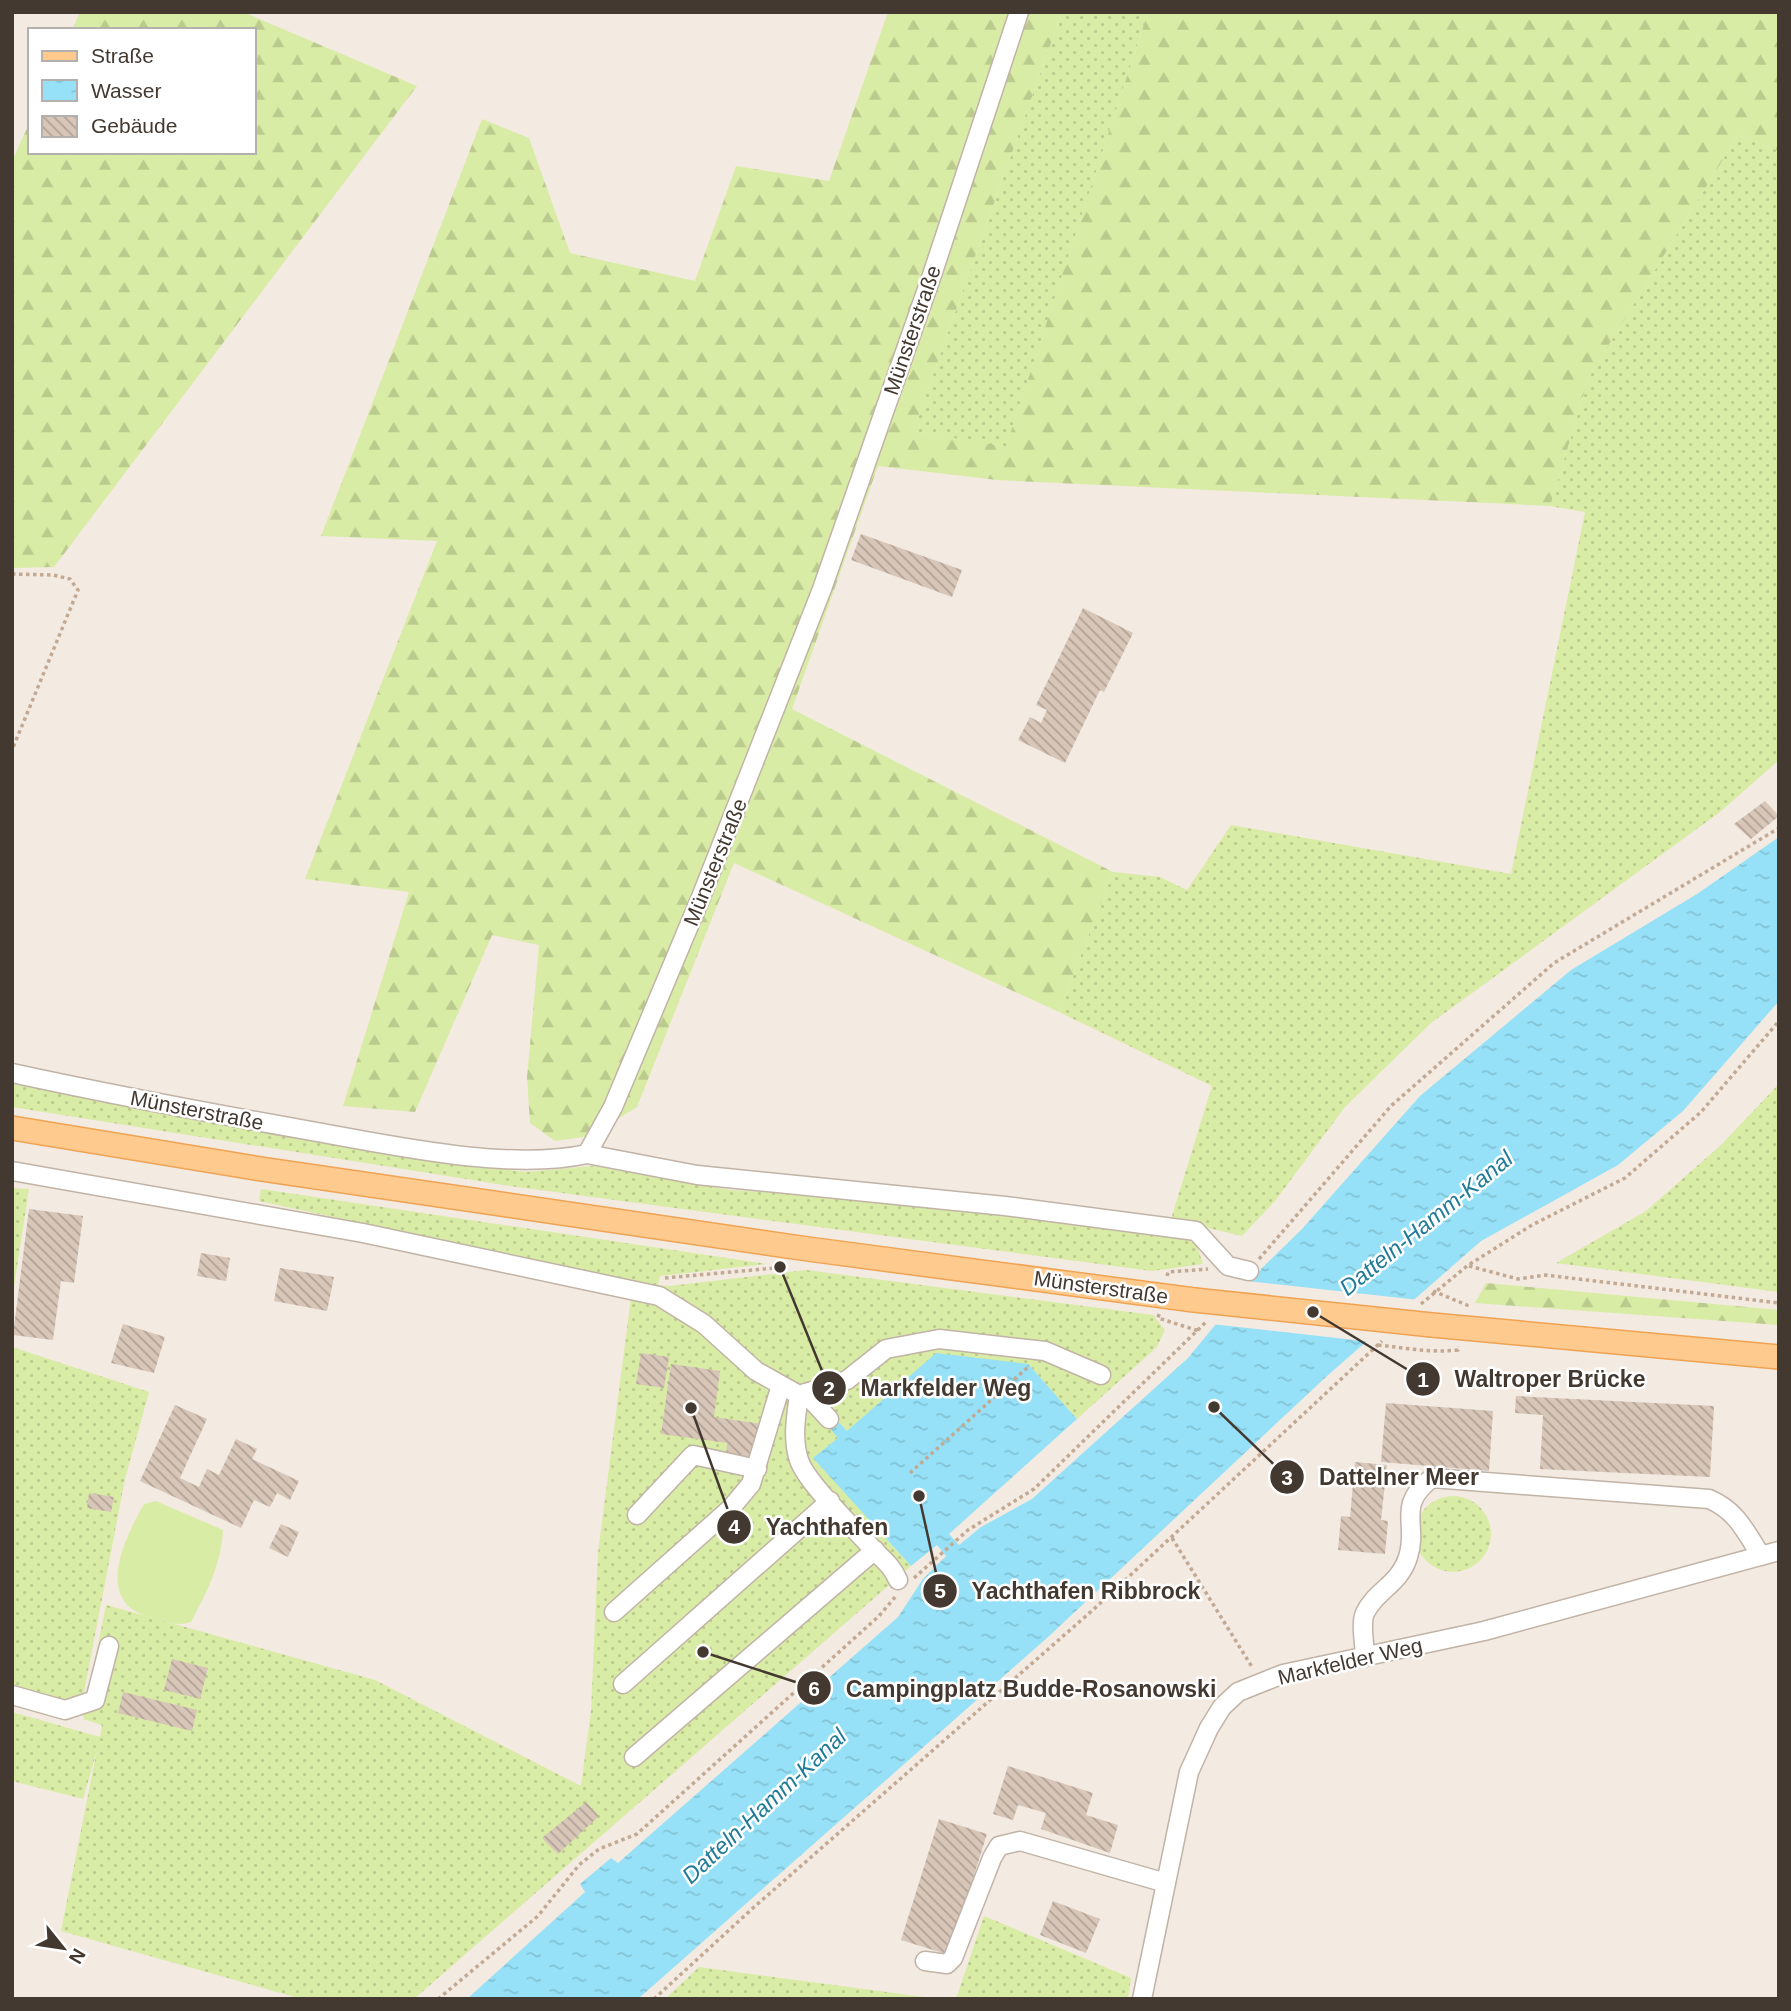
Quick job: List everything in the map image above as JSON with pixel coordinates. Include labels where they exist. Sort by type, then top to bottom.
[{"type":"main road","name":"Münsterstraße","points":[[12,1128],[261,1170],[790,1246],[1194,1300],[1779,1357]]},
{"type":"street","name":"Münsterstraße","points":[[12,1073],[397,1146],[529,1160],[561,1160],[587,1154],[613,1107],[696,909],[822,589],[933,272],[1019,12]]},
{"type":"street","points":[[587,1154],[697,1175],[1006,1206],[1196,1231],[1228,1266],[1249,1271]]},
{"type":"street","points":[[12,1171],[363,1233],[659,1296],[704,1324],[756,1371],[802,1394],[829,1419]]},
{"type":"street","points":[[802,1394],[847,1380],[886,1349],[939,1339],[1045,1350],[1101,1375]]},
{"type":"street","points":[[614,1612],[731,1508],[751,1484],[781,1385]]},
{"type":"street","points":[[802,1394],[795,1428],[799,1461],[830,1501],[891,1564],[904,1584]]},
{"type":"street","points":[[637,1515],[693,1455],[757,1469]]},
{"type":"street","points":[[1365,1657],[1364,1614],[1379,1595],[1397,1581],[1409,1556],[1410,1513],[1416,1490],[1432,1478],[1709,1499],[1726,1506],[1761,1556]]},
{"type":"street","points":[[623,1684],[830,1501]]},
{"type":"street","points":[[634,1757],[875,1550]]},
{"type":"street","name":"Markfelder Weg","points":[[1142,1999],[1189,1772],[1198,1747],[1222,1707],[1238,1692],[1283,1674],[1508,1624],[1779,1551]]},
{"type":"street","points":[[12,1695],[65,1710],[95,1700],[109,1646]]},
{"type":"street","points":[[925,1961],[947,1964],[953,1958],[992,1858],[999,1846],[1011,1842],[1045,1848],[1166,1883]]},
{"type":"path","points":[[12,575],[53,575],[70,579],[78,590],[12,750]]},
{"type":"path","points":[[1249,1271],[1391,1106],[1554,963],[1779,828]]},
{"type":"path","points":[[1467,1305],[1433,1291],[1466,1266],[1532,1225],[1625,1178],[1701,1112],[1779,1021]]},
{"type":"path","points":[[659,1296],[663,1279],[788,1267],[790,1246]]},
{"type":"path","points":[[1466,1266],[1518,1279],[1545,1275],[1779,1303]]},
{"type":"path","points":[[1168,1272],[1201,1269]]},
{"type":"path","points":[[1158,1318],[1199,1331]]},
{"type":"path","points":[[438,1999],[538,1916],[579,1865],[599,1849],[637,1834],[879,1616],[904,1584],[997,1510],[1034,1489],[1191,1340]]},
{"type":"path","points":[[654,1999],[1172,1538],[1378,1345],[1419,1349],[1425,1353],[1458,1350]]},
{"type":"path","points":[[910,1473],[1029,1366]]},
{"type":"path","points":[[1172,1538],[1261,1683]]},
{"type":"green space","points":[[80,12],[243,12],[417,86],[54,567],[12,568],[12,161],[28,126],[28,154],[256,154],[256,28],[73,28]]},
{"type":"green space","points":[[888,12],[1062,12],[913,431],[1006,447],[1148,12],[1779,12],[1779,151],[1738,135],[1589,377],[1550,506],[997,480],[878,466],[792,709],[1113,872],[1059,1012],[734,863],[637,1107],[590,1136],[555,1141],[530,1123],[527,1077],[539,945],[492,935],[415,1112],[343,1106],[409,892],[305,879],[437,541],[321,536],[482,119],[529,138],[570,253],[695,281],[736,166],[829,181]]},
{"type":"green space","points":[[1062,12],[1148,12],[1006,448],[913,431]]},
{"type":"green space","points":[[1738,135],[1779,151],[1779,760],[1720,812],[1431,1023],[1345,1107],[1275,1201],[1242,1236],[1171,1219],[1212,1086],[1059,1012],[1113,872],[1160,877],[1187,890],[1231,825],[1511,874],[1585,512],[1550,506],[1589,377]]},
{"type":"green space","points":[[12,1084],[396,1155],[526,1172],[593,1166],[730,1190],[828,1196],[1175,1236],[1196,1243],[1203,1264],[1152,1271],[517,1187],[12,1107]]},
{"type":"green space","points":[[1779,1084],[1779,1292],[1556,1263],[1646,1211],[1721,1145]]},
{"type":"green space","points":[[12,1188],[29,1189],[12,1300]]},
{"type":"green space","points":[[261,1189],[767,1264],[660,1276],[658,1285],[669,1286],[806,1270],[1153,1315],[1165,1330],[1157,1347],[1077,1419],[1028,1364],[847,1431],[833,1416],[839,1437],[814,1458],[911,1566],[414,1999],[302,1999],[61,1931],[97,1750],[83,1799],[12,1781],[12,1712],[100,1737],[102,1725],[83,1719],[106,1605],[375,1680],[581,1786],[591,1711],[598,1553],[633,1282],[259,1201]]},
{"type":"green space","points":[[1486,1283],[1779,1310],[1779,1325],[1475,1303]]},
{"type":"green space","points":[[12,1347],[149,1392],[125,1479],[84,1692],[70,1705],[12,1689]]},
{"type":"green space","points":[[1453,1496],[1467,1499],[1480,1507],[1488,1520],[1491,1534],[1488,1548],[1480,1561],[1467,1569],[1453,1572],[1439,1569],[1426,1561],[1418,1548],[1415,1534],[1418,1520],[1426,1507],[1439,1499]]},
{"type":"green space","points":[[156,1501],[223,1530],[216,1567],[191,1622],[170,1623],[149,1617],[132,1609],[122,1597],[118,1583],[118,1567],[122,1550],[144,1504]]},
{"type":"green space","points":[[984,1916],[1131,1978],[1128,1999],[956,1999]]},
{"type":"green space","points":[[699,1967],[939,1999],[665,1999]]},
{"type":"water","name":"Datteln-Hamm-Kanal","points":[[1779,837],[1779,1001],[1683,1111],[1618,1165],[1481,1241],[1327,1376],[1047,1638],[638,1999],[467,1999],[585,1892],[580,1884],[611,1858],[618,1863],[898,1617],[923,1579],[946,1556],[937,1545],[911,1566],[813,1458],[838,1438],[825,1422],[832,1415],[847,1431],[936,1353],[1028,1364],[1077,1419],[949,1534],[959,1545],[981,1527],[1032,1499],[1188,1358],[1262,1268],[1302,1229],[1420,1096],[1571,970],[1697,894]]},
{"type":"pier","points":[[1247,1281],[1419,1300],[1372,1342],[1211,1324]]},
{"type":"building","points":[[861,534],[962,570],[952,597],[851,560]]},
{"type":"building","points":[[1083,608],[1133,633],[1104,692],[1100,690],[1065,763],[1018,740],[1030,717],[1041,723],[1047,710],[1036,705]]},
{"type":"building","points":[[1765,801],[1779,816],[1751,839],[1734,824]]},
{"type":"building","points":[[29,1209],[83,1216],[74,1283],[61,1281],[53,1340],[13,1335]]},
{"type":"building","points":[[201,1253],[230,1258],[226,1281],[197,1276]]},
{"type":"building","points":[[280,1268],[334,1277],[327,1311],[274,1301]]},
{"type":"building","points":[[123,1324],[165,1337],[154,1373],[111,1363]]},
{"type":"building","points":[[641,1353],[669,1357],[664,1388],[636,1384]]},
{"type":"building","points":[[671,1364],[720,1371],[714,1417],[762,1424],[757,1461],[726,1456],[727,1443],[661,1434]]},
{"type":"building","points":[[1516,1396],[1714,1406],[1710,1477],[1540,1469],[1543,1415],[1515,1413]]},
{"type":"building","points":[[1386,1403],[1493,1411],[1489,1471],[1381,1462]]},
{"type":"building","points":[[175,1405],[207,1419],[180,1478],[199,1487],[207,1469],[219,1475],[236,1439],[257,1449],[252,1459],[299,1481],[290,1500],[277,1493],[270,1507],[254,1500],[241,1528],[140,1481]]},
{"type":"building","points":[[1355,1462],[1387,1465],[1381,1520],[1388,1521],[1385,1554],[1338,1550],[1341,1516],[1350,1517]]},
{"type":"building","points":[[89,1493],[114,1497],[111,1512],[87,1508]]},
{"type":"building","points":[[281,1524],[299,1532],[288,1557],[269,1548]]},
{"type":"building","points":[[172,1659],[208,1668],[200,1699],[164,1690]]},
{"type":"building","points":[[123,1692],[197,1710],[192,1731],[118,1713]]},
{"type":"building","points":[[1008,1766],[1093,1793],[1086,1815],[1118,1825],[1110,1853],[1041,1829],[1046,1813],[1018,1805],[1013,1820],[993,1814]]},
{"type":"building","points":[[586,1802],[599,1816],[558,1854],[542,1838]]},
{"type":"building","points":[[939,1819],[987,1834],[949,1955],[901,1940]]},
{"type":"building","points":[[1053,1901],[1100,1919],[1086,1953],[1040,1935]]},
{"type":"place","name":"Markfelder Weg","points":[[780,1267]]},
{"type":"place","name":"Waltroper Brücke","points":[[1313,1312]]},
{"type":"place","name":"Dattelner Meer","points":[[1214,1407]]},
{"type":"place","name":"Yachthafen","points":[[691,1408]]},
{"type":"place","name":"Yachthafen Ribbrock","points":[[919,1496]]},
{"type":"place","name":"Campingplatz Budde-Rosanowski","points":[[703,1652]]}]
